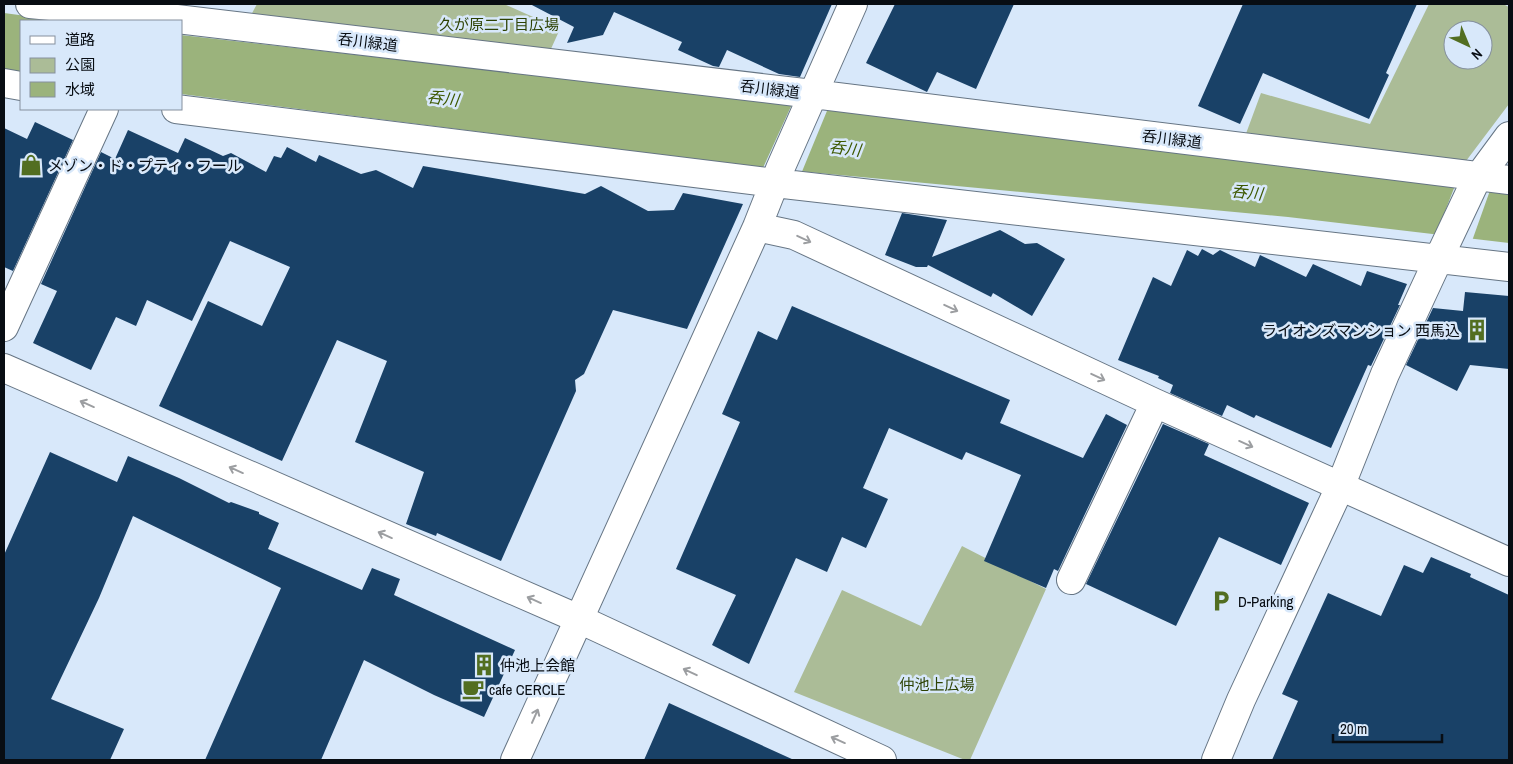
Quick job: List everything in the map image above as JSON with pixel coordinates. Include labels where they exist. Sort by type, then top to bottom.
[{"type":"street","name":"呑川緑道","points":[[30,4],[144,13],[811,101],[1477,179],[1509,180]]},
{"type":"street","points":[[515,760],[756,228],[853,4]]},
{"type":"street","points":[[4,83],[20,86]]},
{"type":"street","points":[[4,327],[104,110]]},
{"type":"street","points":[[182,110],[778,176],[1441,253],[1509,267]]},
{"type":"street","points":[[1216,760],[1241,700],[1340,487],[1386,374],[1441,253],[1477,179],[1509,136]]},
{"type":"street","points":[[756,228],[794,235],[1154,403],[1509,562]]},
{"type":"street","points":[[4,368],[579,619],[882,760]]},
{"type":"street","points":[[1071,580],[1154,403]]},
{"type":"green space","name":"久が原二丁目広場","points":[[257,4],[504,4],[560,29],[550,51],[250,17]]},
{"type":"green space","points":[[1429,4],[1503,4],[1509,7],[1509,104],[1460,169],[1244,139],[1261,93],[1370,124]]},
{"type":"green space","name":"仲池上広場","points":[[962,546],[1046,589],[970,760],[965,760],[794,692],[842,590],[921,626]]},
{"type":"water","points":[[4,13],[56,20],[20,20],[20,72],[4,69]]},
{"type":"water","name":"呑川","points":[[182,35],[1509,185],[1509,243],[1288,217],[765,168],[182,94]]},
{"type":"pier","points":[[793,102],[829,106],[801,174],[762,170]]},
{"type":"pier","points":[[1458,178],[1493,182],[1472,241],[1435,237]]},
{"type":"building","points":[[530,4],[832,4],[800,77],[779,74],[727,50],[719,67],[713,66],[678,50],[682,42],[614,12],[603,35],[567,43],[574,27]]},
{"type":"building","points":[[895,4],[1014,4],[976,89],[937,72],[927,92],[866,63]]},
{"type":"building","points":[[1243,4],[1417,4],[1386,73],[1389,75],[1369,119],[1263,73],[1240,124],[1198,106]]},
{"type":"building","points":[[35,122],[73,140],[13,271],[4,267],[4,128],[27,139]]},
{"type":"building","points":[[128,130],[178,153],[185,138],[223,156],[231,153],[266,172],[274,156],[281,158],[287,147],[316,162],[319,155],[361,174],[376,170],[413,188],[423,166],[585,194],[601,186],[648,211],[674,210],[683,193],[743,204],[687,329],[613,310],[584,374],[575,380],[576,391],[501,561],[437,533],[436,536],[406,524],[424,472],[355,442],[387,361],[337,340],[282,461],[159,406],[208,301],[262,326],[290,267],[230,241],[192,321],[147,300],[136,326],[116,317],[91,370],[33,343],[57,291],[41,284],[101,152],[115,159]]},
{"type":"building","points":[[902,213],[947,220],[932,257],[1000,230],[1025,244],[1037,243],[1065,259],[1032,316],[993,293],[991,297],[928,265],[927,267],[916,267],[885,255]]},
{"type":"building","points":[[1202,249],[1213,255],[1220,250],[1255,267],[1260,255],[1306,277],[1313,264],[1361,286],[1367,271],[1407,284],[1398,305],[1400,305],[1371,366],[1368,365],[1331,448],[1256,415],[1254,418],[1227,405],[1222,416],[1170,393],[1173,385],[1158,378],[1159,376],[1118,360],[1153,277],[1171,286],[1187,250],[1198,256]]},
{"type":"building","name":"ライオンズマンション 西馬込","points":[[1465,292],[1509,296],[1509,369],[1470,365],[1457,391],[1406,365],[1433,308],[1463,311]]},
{"type":"building","points":[[792,306],[1010,400],[1000,423],[1083,458],[1106,414],[1127,425],[1058,571],[1054,569],[1046,588],[984,561],[1021,475],[966,452],[962,460],[889,428],[863,488],[888,499],[866,548],[842,537],[827,572],[796,558],[749,664],[712,645],[736,595],[676,569],[740,422],[722,414],[758,331],[777,340]]},
{"type":"building","points":[[1163,424],[1209,444],[1204,455],[1309,503],[1281,565],[1219,537],[1176,626],[1086,584]]},
{"type":"building","points":[[50,452],[117,482],[128,456],[179,478],[229,503],[231,502],[259,512],[259,514],[279,523],[268,549],[362,590],[372,568],[400,579],[394,595],[515,650],[484,717],[434,695],[364,660],[321,760],[205,760],[281,588],[133,516],[99,598],[51,699],[124,729],[110,760],[4,760],[4,555]]},
{"type":"building","points":[[1431,557],[1471,574],[1470,577],[1509,595],[1509,760],[1272,760],[1298,701],[1282,694],[1328,593],[1381,616],[1404,565],[1423,573]]},
{"type":"building","points":[[669,703],[794,760],[644,760]]},
{"type":"place","name":"メゾン・ド・プティ・フール","points":[[31,165]]},
{"type":"place","name":"ライオンズマンション 西馬込","points":[[1477,330]]},
{"type":"place","name":"D-Parking","points":[[1221,601]]},
{"type":"place","name":"仲池上会館","points":[[484,665]]},
{"type":"place","name":"cafe CERCLE","points":[[473,689]]}]
